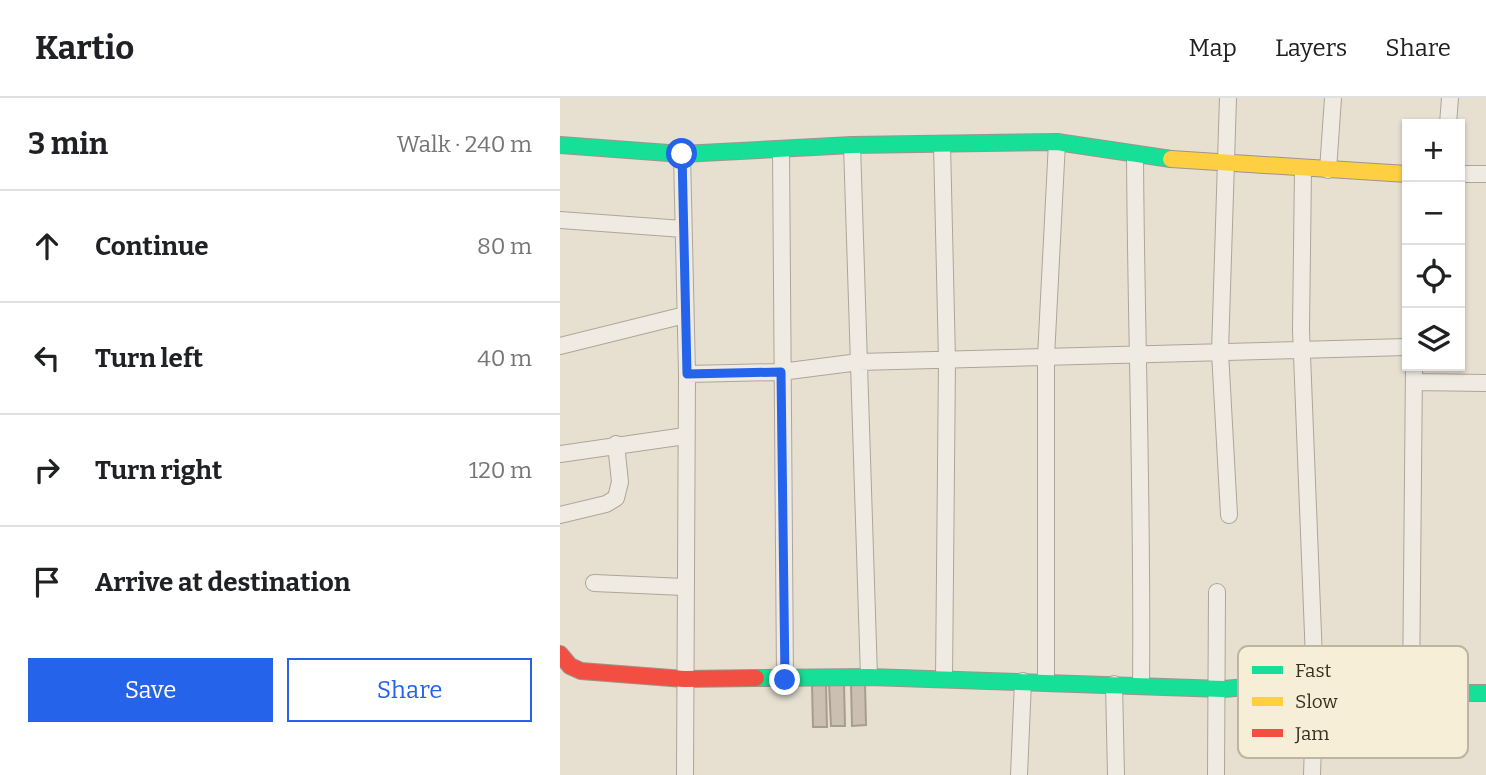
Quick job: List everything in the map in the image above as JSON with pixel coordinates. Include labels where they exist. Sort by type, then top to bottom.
[{"type":"street","points":[[1228,98],[1220,352],[1228,515]]},
{"type":"street","points":[[1328,170],[1333,98]]},
{"type":"street","points":[[1448,119],[1450,98]]},
{"type":"street","points":[[560,145],[682,154],[852,145],[1057,142],[1135,155],[1224,164],[1402,174]]},
{"type":"street","points":[[1046,682],[1046,357],[1057,142]]},
{"type":"street","points":[[942,144],[947,360],[944,679]]},
{"type":"street","points":[[852,145],[869,677]]},
{"type":"street","points":[[782,149],[781,372],[785,680]]},
{"type":"street","points":[[682,154],[687,374],[685,775]]},
{"type":"street","points":[[1135,155],[1136,355],[1143,491],[1141,686]]},
{"type":"street","points":[[1303,169],[1302,351],[1313,646]]},
{"type":"street","points":[[1465,174],[1486,174]]},
{"type":"street","points":[[560,220],[683,229]]},
{"type":"street","points":[[560,346],[685,315]]},
{"type":"street","points":[[687,374],[781,372],[859,362],[1402,347]]},
{"type":"street","points":[[1411,646],[1414,374],[1486,383]]},
{"type":"street","points":[[560,454],[685,436]]},
{"type":"street","points":[[560,515],[606,505],[616,498],[620,482],[616,444]]},
{"type":"street","points":[[594,583],[684,587]]},
{"type":"street","points":[[1216,775],[1217,593]]},
{"type":"street","points":[[560,654],[570,666],[581,671],[684,679],[869,677],[1238,688]]},
{"type":"street","points":[[1019,775],[1023,681]]},
{"type":"street","points":[[1114,684],[1116,775]]},
{"type":"street","points":[[1468,694],[1486,694]]},
{"type":"building","points":[[844,683],[845,726],[831,726],[829,684]]},
{"type":"building","points":[[865,683],[866,725],[852,726],[851,684]]},
{"type":"building","points":[[812,685],[826,685],[827,727],[813,727]]},
{"type":"traffic: fast","points":[[560,145],[682,154],[852,145],[1057,142],[1171,159]]},
{"type":"traffic: fast","points":[[756,678],[869,677],[1238,688]]},
{"type":"traffic: fast","points":[[1468,693],[1486,693]]},
{"type":"traffic: slow","points":[[1171,159],[1402,174]]},
{"type":"traffic: jam","points":[[560,654],[570,666],[581,671],[684,679],[756,678]]},
{"type":"route","points":[[682,154],[687,374],[781,372],[785,680]]}]
